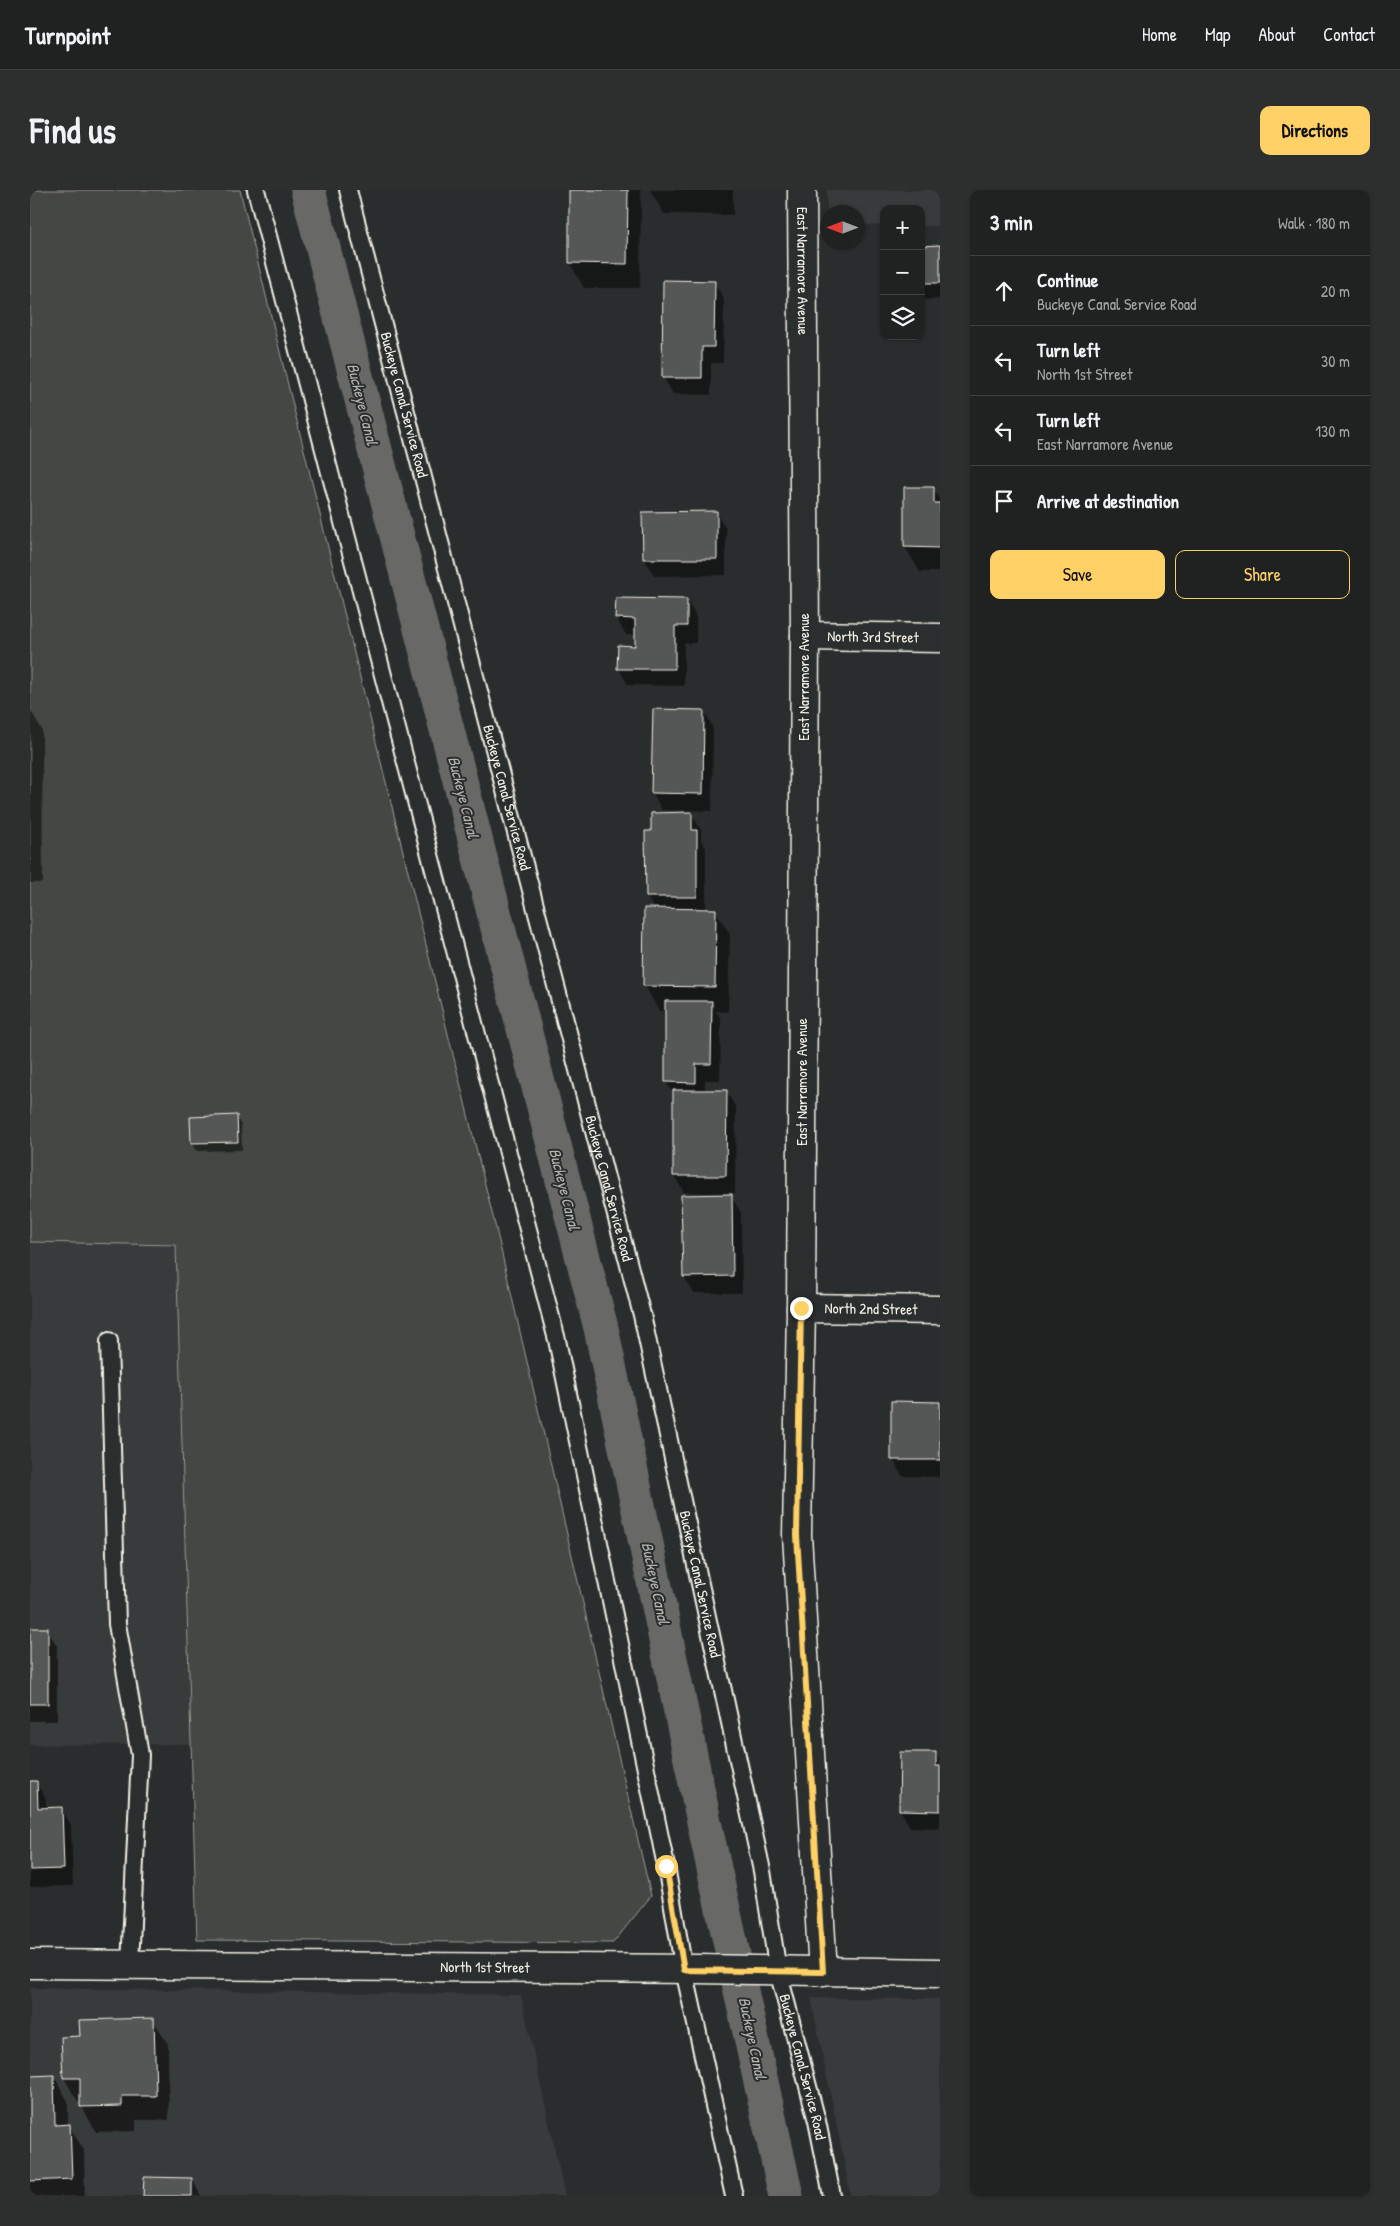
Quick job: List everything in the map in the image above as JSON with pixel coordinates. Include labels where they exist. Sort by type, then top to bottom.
[{"type":"street","name":"East Narramore Avenue","points":[[802,190],[805,636],[801,1308],[797,1535],[823,1972]]},
{"type":"street","name":"North 3rd Street","points":[[805,636],[940,638]]},
{"type":"street","name":"North 2nd Street","points":[[801,1308],[940,1310]]},
{"type":"street","name":"North 1st Street","points":[[30,1964],[691,1969],[940,1973]]},
{"type":"lane","points":[[256,190],[557,1340],[666,1866],[691,1969],[734,2196]]},
{"type":"lane","name":"Buckeye Canal Service Road","points":[[348,190],[642,1315],[762,1871],[768,1971],[816,2121],[832,2196]]},
{"type":"lane","points":[[109,1341],[117,1624],[140,1755],[130,1965]]},
{"type":"shaded area","points":[[30,190],[240,190],[498,1237],[651,1896],[613,1943],[197,1940],[176,1245],[30,1242]]},
{"type":"shaded area","points":[[827,190],[940,190],[940,226],[925,226],[925,205],[880,205],[880,225],[865,225],[865,205],[827,205]]},
{"type":"shaded area","points":[[30,1242],[176,1245],[192,1744],[30,1745]]},
{"type":"shaded area","points":[[30,1988],[521,1995],[565,2196],[30,2196]]},
{"type":"shaded area","points":[[811,1998],[940,1999],[940,2196],[851,2196]]},
{"type":"building","points":[[569,190],[628,190],[627,264],[569,263]]},
{"type":"building","points":[[940,245],[940,283],[925,283],[925,246]]},
{"type":"building","points":[[663,280],[715,281],[714,347],[702,347],[702,378],[662,378]]},
{"type":"building","points":[[904,487],[934,487],[934,503],[940,503],[940,548],[904,547]]},
{"type":"building","points":[[717,511],[717,559],[643,559],[642,512]]},
{"type":"building","points":[[616,598],[687,599],[687,626],[675,626],[675,669],[617,669],[618,645],[635,646],[635,619],[615,618]]},
{"type":"building","points":[[653,709],[704,710],[703,794],[651,793]]},
{"type":"building","points":[[692,812],[692,830],[697,830],[697,897],[646,897],[645,831],[651,831],[651,813]]},
{"type":"building","points":[[644,908],[716,909],[715,987],[643,986]]},
{"type":"building","points":[[665,1001],[712,1001],[711,1064],[696,1064],[696,1083],[665,1082]]},
{"type":"building","points":[[673,1090],[727,1090],[726,1176],[673,1176]]},
{"type":"building","points":[[237,1115],[238,1142],[191,1143],[190,1117]]},
{"type":"building","points":[[732,1194],[733,1276],[683,1277],[681,1195]]},
{"type":"building","points":[[891,1401],[940,1402],[940,1460],[891,1460]]},
{"type":"building","points":[[30,1628],[48,1628],[48,1704],[30,1704]]},
{"type":"building","points":[[900,1752],[936,1752],[936,1766],[940,1766],[940,1811],[899,1810]]},
{"type":"building","points":[[30,1781],[37,1781],[38,1808],[62,1807],[64,1869],[30,1870]]},
{"type":"building","points":[[154,2018],[156,2096],[122,2096],[122,2106],[80,2107],[80,2078],[63,2078],[61,2037],[80,2036],[79,2020]]},
{"type":"building","points":[[54,2075],[55,2125],[70,2124],[72,2179],[30,2181],[30,2076]]},
{"type":"building","points":[[144,2177],[192,2178],[192,2196],[143,2196]]},
{"type":"waterway","name":"Buckeye Canal","points":[[308,190],[601,1328],[707,1836],[786,2196]]},
{"type":"route","points":[[666,1866],[684,1970],[823,1972],[797,1535],[801,1308]]}]
